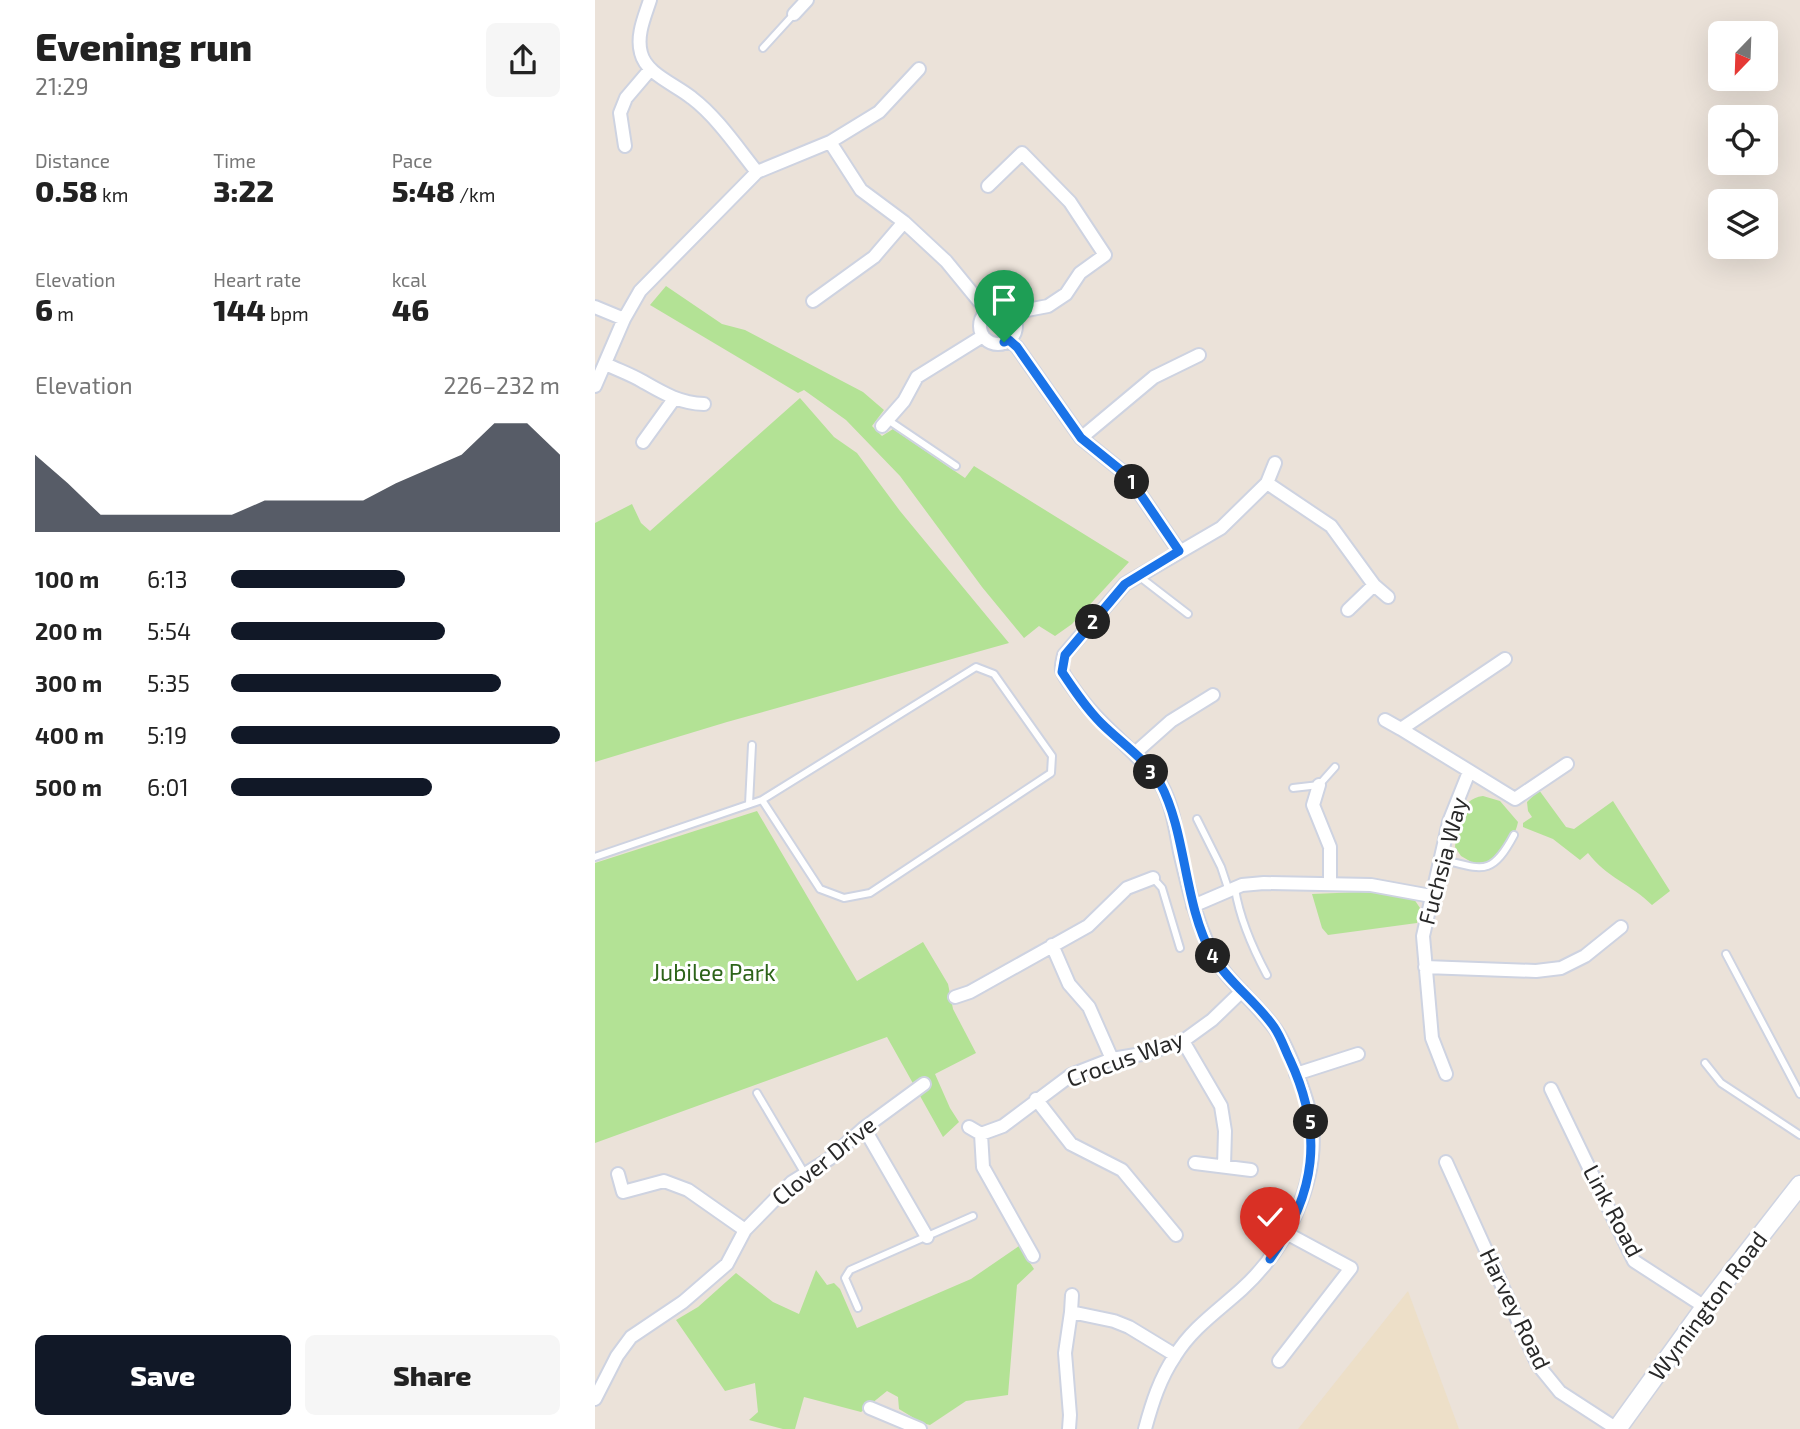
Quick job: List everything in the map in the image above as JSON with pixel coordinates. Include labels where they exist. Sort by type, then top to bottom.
[{"type":"street","points":[[650,0],[640,32],[640,52],[649,71],[671,82],[696,100],[757,172]]},
{"type":"street","points":[[794,14],[807,0]]},
{"type":"street","points":[[595,386],[624,319],[640,291],[757,172],[830,142],[879,112],[919,69]]},
{"type":"street","points":[[625,146],[620,113],[626,98],[649,71]]},
{"type":"street","points":[[830,142],[860,190],[904,222],[946,261],[987,311]]},
{"type":"street","points":[[988,186],[1022,153],[1070,202],[1105,255],[1080,274],[1066,294],[1048,306],[1011,313],[999,308],[987,311],[980,324],[983,336],[997,344],[1009,340],[1016,325],[1011,313]]},
{"type":"street","points":[[813,301],[874,257],[904,222]]},
{"type":"street","points":[[595,307],[624,319]]},
{"type":"street","points":[[885,423],[904,401],[917,377],[983,336]]},
{"type":"street","points":[[1009,340],[1017,347],[1081,438],[1128,476],[1179,551]]},
{"type":"street","points":[[1081,438],[1154,377],[1199,355]]},
{"type":"street","points":[[606,364],[686,404],[704,404]]},
{"type":"street","points":[[643,442],[674,399]]},
{"type":"street","points":[[1145,1429],[1157,1391],[1175,1355],[1205,1320],[1244,1287],[1270,1259],[1287,1234],[1312,1158],[1311,1118],[1296,1074],[1275,1028],[1213,956],[1193,906],[1171,807],[1158,780],[1135,753],[1100,722],[1062,672],[1062,664],[1065,655],[1125,584],[1221,528],[1267,483],[1275,463]]},
{"type":"street","points":[[1267,483],[1331,526],[1374,585],[1388,597]]},
{"type":"street","points":[[1348,610],[1374,585]]},
{"type":"street","points":[[1401,729],[1505,659]]},
{"type":"street","points":[[1135,753],[1171,721],[1213,695]]},
{"type":"street","points":[[1385,720],[1515,799],[1567,764]]},
{"type":"street","name":"Fuchsia Way","points":[[1446,1074],[1432,1038],[1423,936],[1448,822],[1469,772]]},
{"type":"street","points":[[1319,785],[1313,805],[1330,847],[1330,883]]},
{"type":"street","points":[[955,997],[970,992],[1088,926],[1127,888],[1153,878]]},
{"type":"street","points":[[1193,906],[1232,890],[1264,883],[1371,885],[1431,896]]},
{"type":"street","points":[[1425,967],[1536,971],[1561,968],[1585,956],[1621,927]]},
{"type":"street","points":[[1052,945],[1069,984],[1089,1007],[1112,1059]]},
{"type":"street","name":"Crocus Way","points":[[981,1134],[1003,1126],[1071,1075],[1112,1059],[1148,1054],[1183,1041],[1212,1020],[1242,991]]},
{"type":"street","points":[[1183,1041],[1221,1106],[1225,1131],[1224,1166]]},
{"type":"street","points":[[1296,1074],[1358,1055]]},
{"type":"street","name":"Clover Drive","points":[[595,1399],[617,1356],[631,1337],[683,1302],[727,1264],[745,1230],[792,1182],[829,1159],[864,1128],[924,1084]]},
{"type":"street","name":"Link Road","points":[[1551,1089],[1634,1261],[1705,1307]]},
{"type":"street","points":[[1036,1100],[1071,1144],[1122,1170],[1176,1235]]},
{"type":"street","points":[[969,1126],[981,1134],[983,1167],[1033,1256]]},
{"type":"street","points":[[864,1128],[927,1237]]},
{"type":"street","name":"Harvey Road","points":[[1445,1162],[1538,1365],[1560,1392],[1617,1429]]},
{"type":"street","points":[[1195,1163],[1251,1170]]},
{"type":"street","points":[[618,1174],[623,1192],[663,1181],[688,1190],[745,1230]]},
{"type":"street","name":"Wymington Road","points":[[1617,1429],[1705,1307],[1800,1185]]},
{"type":"street","points":[[1279,1361],[1352,1268],[1287,1234]]},
{"type":"street","points":[[1069,1429],[1065,1353],[1072,1295]]},
{"type":"street","points":[[1071,1312],[1129,1327],[1175,1355]]},
{"type":"street","points":[[870,1408],[920,1429]]},
{"type":"lane","points":[[763,48],[794,14]]},
{"type":"lane","points":[[885,423],[956,466]]},
{"type":"lane","points":[[1139,576],[1188,614]]},
{"type":"lane","points":[[595,857],[762,800],[977,667],[993,674],[1052,756],[1051,773],[870,893],[844,898],[820,890],[762,800]]},
{"type":"lane","points":[[749,804],[752,745]]},
{"type":"lane","points":[[1293,788],[1319,785],[1335,767]]},
{"type":"lane","points":[[1197,819],[1232,890],[1250,943],[1267,975]]},
{"type":"lane","points":[[1440,859],[1473,867],[1489,867],[1497,861],[1514,835]]},
{"type":"lane","points":[[1153,878],[1162,888],[1180,948]]},
{"type":"lane","points":[[1726,954],[1800,1094]]},
{"type":"lane","points":[[1705,1063],[1721,1083],[1800,1135]]},
{"type":"lane","points":[[757,1093],[805,1174]]},
{"type":"lane","points":[[858,1308],[845,1278],[850,1270],[973,1216]]},
{"type":"shaded area","points":[[1408,1291],[1459,1429],[1298,1429]]},
{"type":"green space","points":[[666,286],[722,324],[745,330],[863,392],[884,410],[872,426],[882,436],[893,429],[965,478],[974,466],[1129,562],[1072,624],[1055,636],[1039,626],[1024,638],[982,587],[900,476],[846,420],[804,390],[798,393],[650,305]]},
{"type":"green space","points":[[800,398],[834,437],[857,453],[900,511],[1009,643],[595,762],[595,523],[632,504],[641,523],[650,531]]},
{"type":"green space","points":[[1539,790],[1566,827],[1574,829],[1613,801],[1670,891],[1652,905],[1603,868],[1588,853],[1580,860],[1553,839],[1523,827],[1523,823],[1532,817],[1527,802]]},
{"type":"green space","points":[[1483,796],[1500,801],[1518,822],[1505,851],[1492,863],[1480,867],[1461,856],[1455,847],[1464,808],[1475,798]]},
{"type":"green space","name":"Jubilee Park","points":[[757,811],[857,981],[923,942],[948,984],[953,1009],[976,1053],[935,1074],[959,1122],[943,1137],[887,1037],[595,1143],[595,863]]},
{"type":"green space","points":[[1361,892],[1414,899],[1420,908],[1417,923],[1328,935],[1322,928],[1312,894]]},
{"type":"green space","points":[[1019,1246],[1034,1269],[1017,1285],[1008,1395],[966,1401],[930,1425],[899,1409],[898,1397],[887,1391],[861,1412],[804,1397],[795,1429],[783,1429],[749,1420],[758,1412],[755,1383],[725,1391],[676,1320],[698,1307],[736,1273],[773,1302],[799,1314],[816,1270],[827,1285],[834,1283],[840,1289],[857,1328],[971,1279]]},
{"type":"route","points":[[1004,342],[1009,340],[1017,347],[1081,438],[1128,476],[1179,551],[1125,584],[1065,655],[1062,672],[1100,722],[1135,753],[1158,780],[1171,807],[1193,906],[1213,956],[1275,1028],[1296,1074],[1311,1118],[1312,1158],[1287,1234],[1270,1259]]}]
